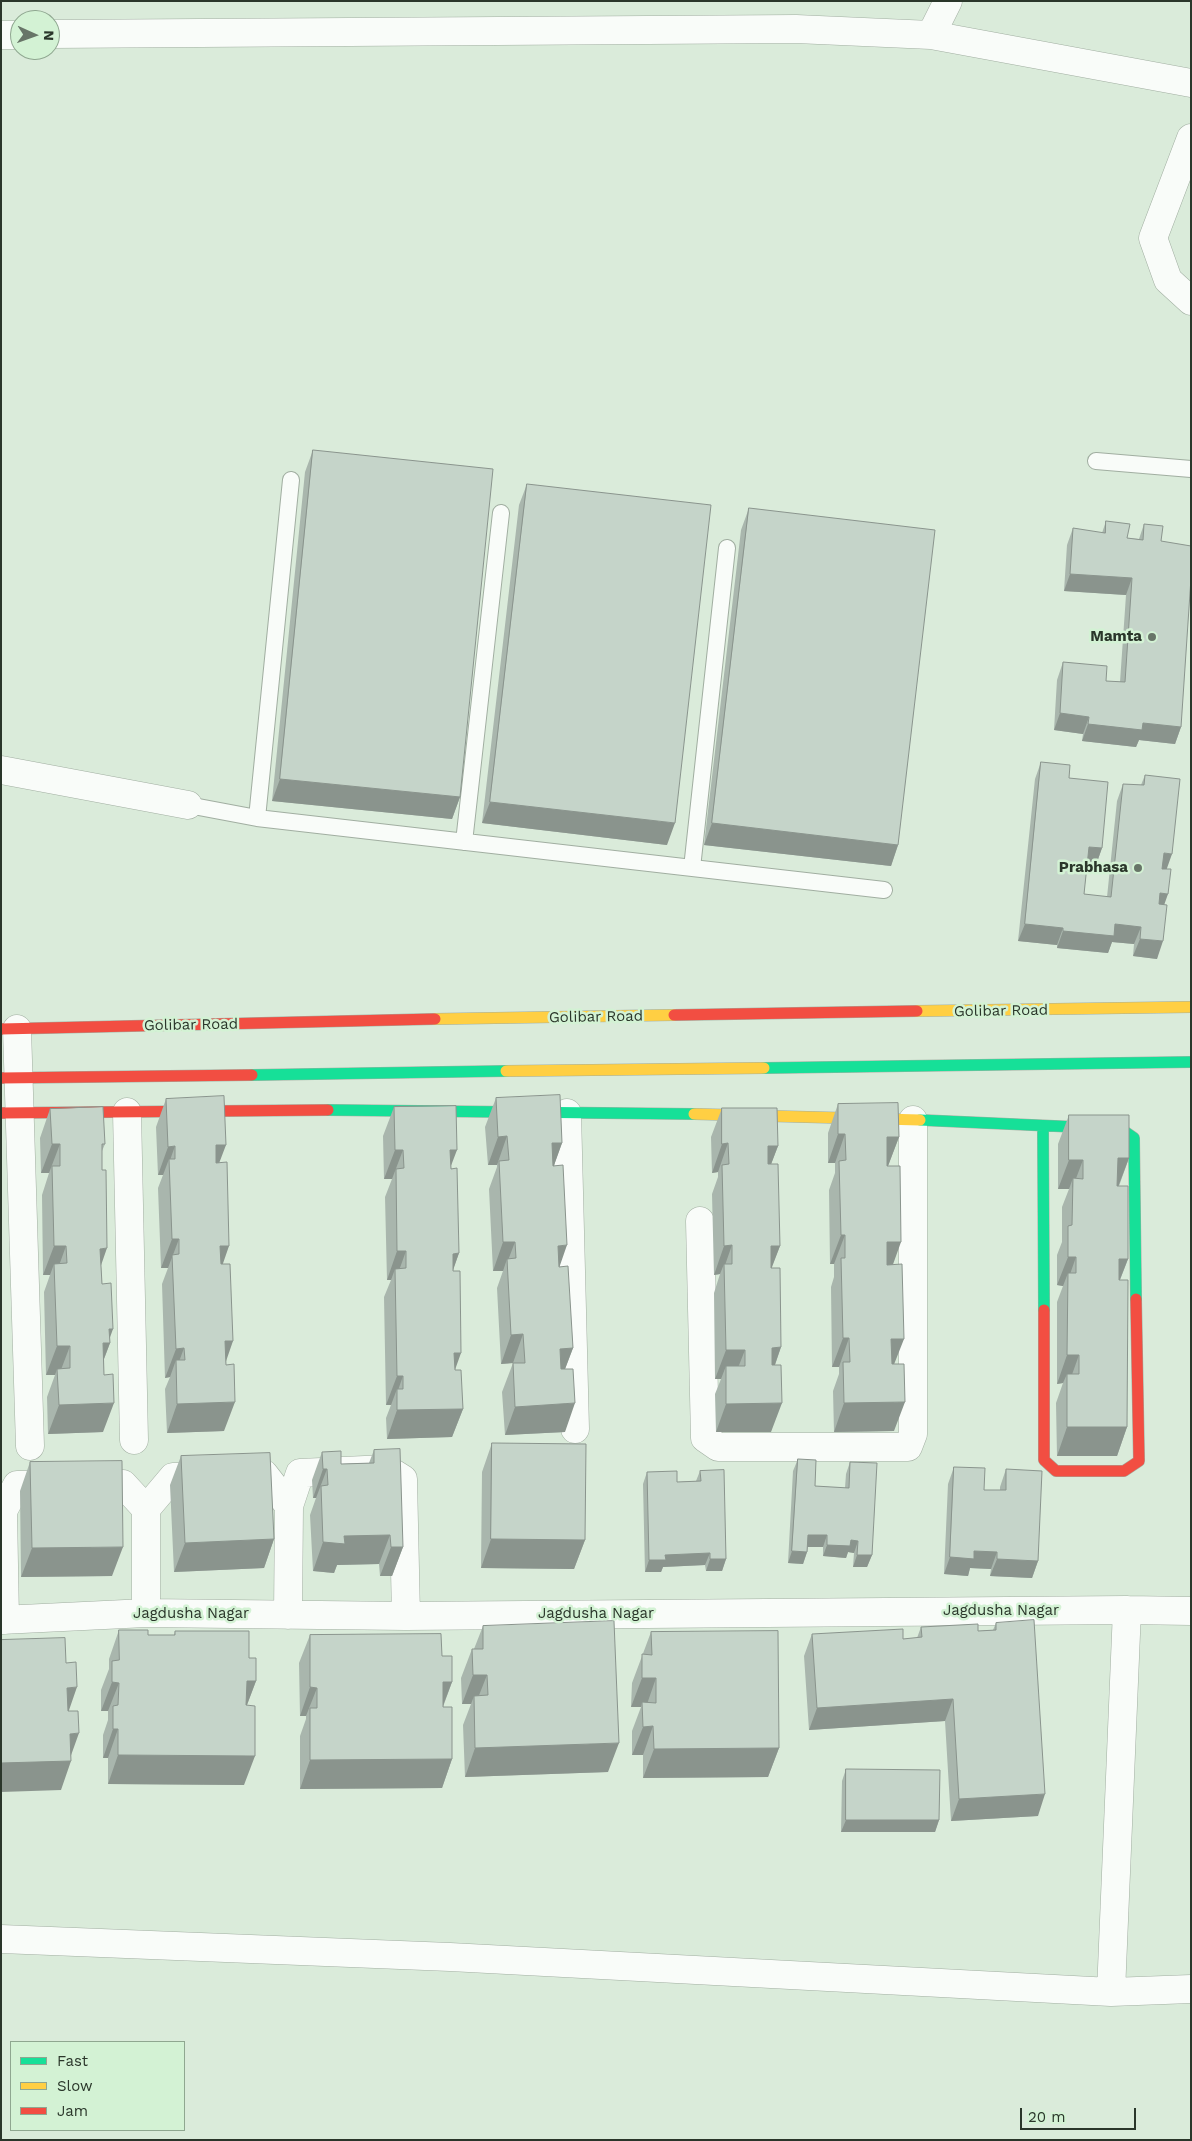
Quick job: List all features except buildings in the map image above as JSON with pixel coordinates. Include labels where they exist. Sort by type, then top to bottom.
[{"type":"street","points":[[931,35],[948,1]]},
{"type":"street","points":[[60,34],[796,29],[931,35],[1191,83]]},
{"type":"street","points":[[1191,138],[1153,238],[1168,280],[1191,301]]},
{"type":"street","points":[[1,770],[188,805]]},
{"type":"street","name":"Golibar Road","points":[[9,1029],[447,1018],[1191,1007]]},
{"type":"street","points":[[9,1029],[10,1112],[30,1446]]},
{"type":"street","points":[[10,1078],[1191,1062]]},
{"type":"street","points":[[10,1112],[363,1110],[698,1114],[913,1120],[1121,1129],[1134,1138],[1139,1461],[1124,1471],[1056,1471],[1044,1460],[1043,1126]]},
{"type":"street","points":[[127,1112],[134,1440]]},
{"type":"street","points":[[568,1113],[575,1429]]},
{"type":"street","points":[[700,1221],[705,1438],[718,1447],[908,1446],[913,1434],[913,1120]]},
{"type":"street","points":[[288,1614],[289,1506],[300,1472],[386,1469],[403,1479],[406,1616]]},
{"type":"street","points":[[146,1613],[146,1509],[172,1477],[264,1474],[289,1506]]},
{"type":"street","points":[[3,1620],[2,1510],[17,1485],[123,1484],[146,1509]]},
{"type":"street","points":[[1111,1992],[1127,1610]]},
{"type":"street","name":"Jagdusha Nagar","points":[[3,1620],[146,1613],[406,1616],[1191,1611]]},
{"type":"street","points":[[1,1939],[450,1957],[1111,1992],[1191,1989]]},
{"type":"lane","points":[[1096,461],[1191,469]]},
{"type":"lane","points":[[257,818],[291,480]]},
{"type":"lane","points":[[464,842],[501,513]]},
{"type":"lane","points":[[692,868],[727,548]]},
{"type":"lane","points":[[188,805],[257,818],[884,890]]},
{"type":"traffic: fast","points":[[764,1068],[1191,1062]]},
{"type":"traffic: fast","points":[[252,1075],[506,1071]]},
{"type":"traffic: fast","points":[[328,1110],[694,1114]]},
{"type":"traffic: fast","points":[[920,1120],[1121,1129],[1134,1138],[1136,1299]]},
{"type":"traffic: fast","points":[[1043,1126],[1044,1310]]},
{"type":"traffic: slow","points":[[917,1011],[1191,1007]]},
{"type":"traffic: slow","points":[[435,1019],[674,1015]]},
{"type":"traffic: slow","points":[[506,1071],[764,1068]]},
{"type":"traffic: slow","points":[[694,1114],[920,1120]]},
{"type":"traffic: jam","points":[[674,1015],[917,1011]]},
{"type":"traffic: jam","points":[[1,1029],[435,1019]]},
{"type":"traffic: jam","points":[[1,1078],[252,1075]]},
{"type":"traffic: jam","points":[[1,1113],[328,1110]]},
{"type":"traffic: jam","points":[[1044,1310],[1044,1460],[1056,1471],[1124,1471],[1139,1461],[1136,1299]]},
{"type":"place","name":"Mamta","points":[[1152,637]]},
{"type":"place","name":"Prabhasa","points":[[1138,868]]}]
